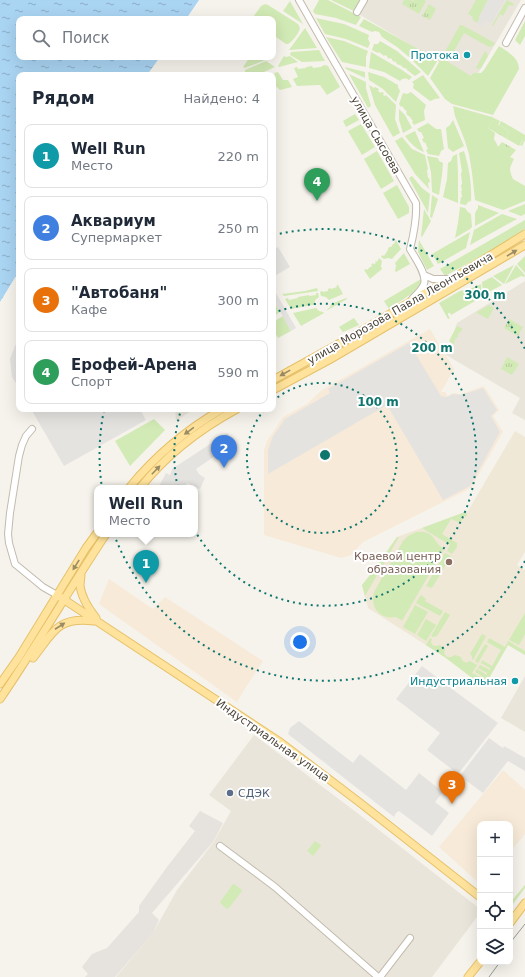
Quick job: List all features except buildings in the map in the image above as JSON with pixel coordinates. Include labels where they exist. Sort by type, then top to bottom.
[{"type":"main road","name":"улица Морозова Павла Леонтьевича","points":[[276,378],[452,279],[525,234]]},
{"type":"main road","name":"улица Морозова Павла Леонтьевича","points":[[276,388],[336,356],[525,245]]},
{"type":"main road","points":[[132,485],[167,448],[197,425],[217,412]]},
{"type":"main road","points":[[143,485],[173,452],[232,412]]},
{"type":"main road","points":[[0,684],[19,657],[94,537]]},
{"type":"main road","points":[[98,622],[86,603],[80,585],[81,573],[104,537]]},
{"type":"main road","points":[[0,699],[31,654],[92,556]]},
{"type":"main road","name":"Индустриальная улица","points":[[57,595],[280,742],[477,895]]},
{"type":"main road","points":[[16,676],[60,625],[75,620],[98,622]]},
{"type":"main road","points":[[513,919],[525,903]]},
{"type":"main road","points":[[468,977],[478,965]]},
{"type":"street","name":"улица Сысоева","points":[[299,0],[416,203],[417,211],[415,231],[410,249],[424,275]]},
{"type":"street","points":[[357,12],[364,0]]},
{"type":"street","points":[[506,43],[525,8]]},
{"type":"street","points":[[410,302],[424,284],[424,275],[433,279],[452,279]]},
{"type":"street","points":[[32,429],[26,436],[19,456],[8,534],[15,564],[43,587],[57,595]]},
{"type":"street","points":[[220,846],[275,887],[379,977],[410,938]]},
{"type":"shaded area","points":[[335,0],[521,0],[473,82]]},
{"type":"shaded area","points":[[488,0],[504,0],[491,24],[485,21],[482,27],[477,24]]},
{"type":"shaded area","points":[[278,247],[290,267],[276,275],[276,248]]},
{"type":"shaded area","points":[[525,281],[525,420],[512,413],[520,398],[446,355],[457,323]]},
{"type":"shaded area","points":[[276,293],[296,328],[291,331],[276,304]]},
{"type":"shaded area","points":[[430,329],[454,369],[441,392],[445,392],[448,396],[453,393],[461,394],[484,386],[499,410],[493,416],[503,432],[471,488],[363,542],[351,555],[341,558],[264,535],[264,450],[267,441],[283,417],[307,404],[322,390]]},
{"type":"shaded area","points":[[409,343],[441,396],[447,397],[453,394],[461,395],[483,388],[497,410],[491,416],[500,432],[470,486],[443,500],[387,405],[268,474],[268,450],[273,436],[285,419],[330,393],[328,389]]},
{"type":"shaded area","points":[[16,344],[16,383],[12,377],[10,359]]},
{"type":"shaded area","points":[[33,412],[142,412],[146,420],[64,466]]},
{"type":"shaded area","points":[[175,412],[190,412],[176,421]]},
{"type":"shaded area","name":"Краевой центр образования","points":[[515,431],[525,437],[525,552],[517,565],[525,570],[525,655],[508,645],[484,687],[446,658],[368,608],[362,585],[397,537],[468,511]]},
{"type":"shaded area","points":[[227,433],[234,443],[196,469],[199,474],[205,478],[200,489],[198,488],[198,485],[187,483],[186,485],[160,485],[166,473],[170,475],[172,469]]},
{"type":"shaded area","points":[[109,579],[153,609],[165,597],[263,661],[237,702],[99,604]]},
{"type":"shaded area","points":[[422,666],[498,723],[458,774],[427,750],[440,733],[396,699]]},
{"type":"shaded area","points":[[525,676],[525,732],[501,718]]},
{"type":"shaded area","points":[[299,721],[353,763],[360,754],[406,790],[419,773],[443,792],[435,802],[449,813],[432,836],[399,811],[394,817],[288,734],[290,728]]},
{"type":"shaded area","points":[[254,735],[477,907],[477,917],[432,977],[116,977],[153,933],[177,890],[213,843],[231,811],[209,795]]},
{"type":"shaded area","points":[[489,738],[503,748],[504,746],[525,758],[525,771],[508,761],[483,793],[460,776]]},
{"type":"shaded area","points":[[503,770],[525,790],[525,834],[513,848],[513,821],[477,821],[477,881],[439,847]]},
{"type":"shaded area","points":[[200,811],[223,823],[213,842],[152,913],[159,920],[153,933],[115,977],[85,977],[88,974],[82,967],[92,954],[107,948],[139,912],[139,906],[195,831],[189,826]]},
{"type":"green space","points":[[319,0],[328,0],[361,17],[356,25],[336,18],[315,14],[313,11]]},
{"type":"green space","points":[[331,0],[360,0],[355,9],[356,12]]},
{"type":"green space","points":[[404,0],[426,1],[419,14],[402,4]]},
{"type":"green space","points":[[476,0],[488,0],[477,23],[472,19],[473,17],[468,14]]},
{"type":"green space","points":[[507,0],[514,4],[513,6],[509,5],[503,16],[500,14],[493,26],[492,25]]},
{"type":"green space","points":[[290,1],[303,24],[283,11]]},
{"type":"green space","points":[[265,4],[268,5],[298,24],[300,28],[294,39],[286,44],[276,37],[276,16],[254,16],[261,6]]},
{"type":"green space","points":[[429,4],[436,9],[430,20],[422,16]]},
{"type":"green space","points":[[316,18],[344,24],[369,35],[368,39],[370,43],[368,48],[346,39],[325,34]]},
{"type":"green space","points":[[364,19],[438,60],[428,76],[409,57],[382,37],[379,32],[372,32],[359,26]]},
{"type":"green space","points":[[525,21],[525,36],[520,45],[515,40]]},
{"type":"green space","points":[[460,25],[495,43],[493,46],[489,47],[464,33],[448,62],[471,76],[473,73],[481,73],[499,46],[515,58],[519,65],[519,69],[493,115],[452,104],[445,99],[430,78]]},
{"type":"green space","points":[[305,28],[317,48],[289,50]]},
{"type":"green space","points":[[326,37],[344,41],[368,51],[366,57],[366,67],[342,62]]},
{"type":"green space","points":[[380,41],[397,51],[421,72],[415,76],[395,61],[394,62],[392,59],[389,59],[387,56],[372,50],[374,44],[378,44]]},
{"type":"green space","points":[[319,50],[325,61],[302,62],[290,55],[291,52]]},
{"type":"green space","points":[[485,51],[488,56],[481,68],[477,69],[476,68]]},
{"type":"green space","points":[[371,52],[412,77],[409,80],[402,79],[400,81],[384,72],[369,68]]},
{"type":"green space","points":[[284,56],[290,56],[298,62],[279,67],[278,66]]},
{"type":"green space","points":[[248,60],[265,60],[245,68],[243,67]]},
{"type":"green space","points":[[266,61],[275,67],[264,72],[245,72],[245,70]]},
{"type":"green space","points":[[325,65],[328,66],[340,87],[327,95],[320,85],[297,86],[293,79],[298,77],[294,68],[297,67],[298,69],[312,66],[313,68]]},
{"type":"green space","points":[[345,67],[365,72],[365,78],[346,69]]},
{"type":"green space","points":[[276,72],[278,72],[283,80],[288,80],[292,87],[280,90],[276,86]]},
{"type":"green space","points":[[368,72],[384,77],[398,85],[400,91],[396,102],[383,89],[369,80]]},
{"type":"green space","points":[[349,74],[366,82],[366,88],[371,106],[368,108]]},
{"type":"green space","points":[[423,75],[440,98],[430,101],[413,88],[414,84],[412,82]]},
{"type":"green space","points":[[369,85],[379,89],[378,91],[384,93],[383,95],[386,95],[396,105],[395,119],[400,133],[393,137],[375,105]]},
{"type":"green space","points":[[411,92],[426,105],[424,111],[425,120],[414,125],[412,122],[413,121],[406,113],[407,112],[399,104],[403,93],[407,94]]},
{"type":"green space","points":[[453,106],[492,117],[500,121],[498,125],[492,121],[488,128],[495,133],[494,139],[506,161],[510,157],[514,159],[510,167],[511,173],[513,179],[525,186],[525,201],[503,210],[475,200],[469,154],[455,116]]},
{"type":"green space","points":[[399,109],[405,115],[412,128],[403,133],[399,120]]},
{"type":"green space","points":[[355,114],[359,120],[346,127],[343,121]]},
{"type":"green space","points":[[453,120],[464,146],[453,152],[448,148],[446,128]]},
{"type":"green space","points":[[492,121],[509,131],[506,137],[508,138],[511,133],[523,139],[519,146],[488,128]]},
{"type":"green space","points":[[501,121],[525,135],[525,140],[522,146],[520,145],[523,140],[506,137],[509,131],[499,125]]},
{"type":"green space","points":[[428,123],[436,129],[441,129],[444,149],[441,151],[439,156],[428,154],[426,150],[428,149],[422,139],[424,138],[421,132],[417,129]]},
{"type":"green space","points":[[361,124],[375,147],[362,155],[348,131]]},
{"type":"green space","points":[[415,131],[424,152],[413,146],[405,136]]},
{"type":"green space","points":[[402,137],[412,149],[425,155],[428,178],[430,182],[428,183],[429,189],[415,174],[395,141]]},
{"type":"green space","points":[[502,142],[516,150],[506,162],[498,147]]},
{"type":"green space","points":[[377,151],[394,181],[381,189],[364,159]]},
{"type":"green space","points":[[464,151],[469,169],[471,188],[471,201],[466,205],[460,204],[462,197],[462,172],[459,153]]},
{"type":"green space","points":[[457,154],[458,203],[443,197],[447,179],[448,163],[451,161],[453,156]]},
{"type":"green space","points":[[427,156],[438,158],[439,161],[443,163],[439,195],[432,192],[431,172]]},
{"type":"green space","points":[[412,176],[422,188],[430,194],[428,213],[409,178]]},
{"type":"green space","points":[[397,185],[409,207],[409,213],[398,219],[383,193]]},
{"type":"green space","points":[[432,195],[438,199],[432,218],[430,217]]},
{"type":"green space","points":[[525,204],[525,214],[521,216],[508,211]]},
{"type":"green space","points":[[478,205],[499,213],[475,226],[475,213]]},
{"type":"green space","points":[[460,207],[465,208],[471,214],[472,227],[455,238],[458,223]]},
{"type":"green space","points":[[424,209],[431,221],[422,237],[421,236]]},
{"type":"green space","points":[[502,214],[517,219],[470,245],[474,230]]},
{"type":"green space","points":[[525,220],[525,229],[503,244],[445,276],[440,269]]},
{"type":"green space","points":[[470,232],[466,248],[438,264],[432,254]]},
{"type":"green space","points":[[396,240],[401,249],[392,259],[384,259],[381,257],[382,255],[384,256],[389,247],[394,244]]},
{"type":"green space","points":[[419,240],[434,266],[427,270],[418,252]]},
{"type":"green space","points":[[404,253],[410,264],[396,272],[395,263]]},
{"type":"green space","points":[[525,256],[525,273],[517,264]]},
{"type":"green space","points":[[379,258],[382,261],[382,269],[370,279],[364,270],[371,267],[373,263],[376,263],[375,262],[377,262]]},
{"type":"green space","points":[[514,265],[504,284],[493,276]]},
{"type":"green space","points":[[516,265],[525,276],[521,276],[505,284]]},
{"type":"green space","points":[[492,277],[502,285],[483,295],[482,282]]},
{"type":"green space","points":[[421,279],[421,285],[417,290],[389,309],[384,301]]},
{"type":"green space","points":[[481,284],[482,297],[451,315],[448,313],[450,318],[448,319],[439,303],[460,291]]},
{"type":"green space","points":[[338,285],[343,294],[329,300],[326,297],[321,296],[320,292],[328,291],[328,289],[337,287],[336,286]]},
{"type":"green space","points":[[317,288],[318,291],[284,296],[282,294],[305,291]]},
{"type":"green space","points":[[316,293],[318,293],[319,297],[315,300],[315,305],[291,309],[285,299],[288,298],[289,300],[298,297],[316,295]]},
{"type":"green space","points":[[346,298],[347,299],[326,311],[331,304]]},
{"type":"green space","points":[[276,305],[280,312],[276,315]]},
{"type":"green space","points":[[489,305],[494,308],[488,319],[477,313],[477,312]]},
{"type":"green space","points":[[316,308],[324,313],[301,326],[293,313]]},
{"type":"green space","points":[[283,316],[291,331],[278,338],[276,334],[276,320]]},
{"type":"green space","points":[[354,318],[359,325],[343,332],[339,327]]},
{"type":"green space","points":[[509,319],[523,327],[518,336],[504,328]]},
{"type":"green space","points":[[457,326],[463,329],[458,334],[454,344],[449,341]]},
{"type":"green space","points":[[507,357],[519,364],[512,375],[501,369]]},
{"type":"green space","points":[[154,419],[165,430],[130,466],[115,441]]},
{"type":"green space","points":[[465,512],[467,514],[466,517],[464,516],[460,523],[451,519],[442,534],[457,543],[457,547],[452,554],[447,551],[450,545],[422,528]]},
{"type":"green space","points":[[416,532],[427,533],[444,549],[402,621],[396,617],[383,616],[375,608],[373,600],[374,592],[403,541],[408,536]]},
{"type":"green space","points":[[397,537],[399,537],[365,596],[362,585]]},
{"type":"green space","points":[[445,553],[451,556],[432,588],[426,586]]},
{"type":"green space","points":[[421,595],[426,599],[425,601],[443,611],[440,616],[416,603]]},
{"type":"green space","points":[[415,605],[428,612],[415,634],[403,627]]},
{"type":"green space","points":[[445,612],[450,615],[437,636],[431,636]]},
{"type":"green space","points":[[525,613],[525,634],[519,645],[509,640]]},
{"type":"green space","points":[[426,619],[436,625],[426,641],[417,635]]},
{"type":"green space","points":[[482,634],[486,636],[473,660],[470,654]]},
{"type":"green space","points":[[430,638],[432,639],[432,645],[440,645],[445,649],[444,653],[447,657],[455,655],[461,657],[464,662],[470,661],[477,665],[472,673],[484,679],[485,678],[475,672],[477,669],[487,675],[487,673],[478,668],[480,665],[490,670],[490,668],[481,663],[482,660],[492,666],[501,650],[487,642],[489,638],[505,647],[508,641],[525,651],[525,655],[508,645],[484,687],[446,658],[426,645]]},
{"type":"green space","points":[[485,644],[488,646],[478,663],[475,661]]},
{"type":"green space","points":[[315,841],[321,846],[313,856],[307,851]]},
{"type":"green space","points":[[233,884],[242,891],[227,909],[220,902]]},
{"type":"green space","points":[[525,885],[525,888],[513,904],[513,899]]},
{"type":"water","points":[[0,0],[199,0],[188,16],[16,16],[16,60],[158,60],[149,72],[16,72],[16,276],[0,302]]},
{"type":"tram line","points":[[513,939],[525,924]]},
{"type":"tram line","points":[[489,977],[498,965]]},
{"type":"place","name":"Протока","points":[[467,55]]},
{"type":"place","name":"Ерофей-Арена","points":[[317,201]]},
{"type":"place","name":"Аквариум","points":[[224,468]]},
{"type":"place","name":"Краевой центр образования","points":[[449,562]]},
{"type":"place","name":"Well Run","points":[[146,583]]},
{"type":"place","name":"Индустриальная","points":[[515,681]]},
{"type":"place","name":"СДЭК","points":[[230,793]]},
{"type":"place","name":"\"Автобаня\"","points":[[452,804]]}]
